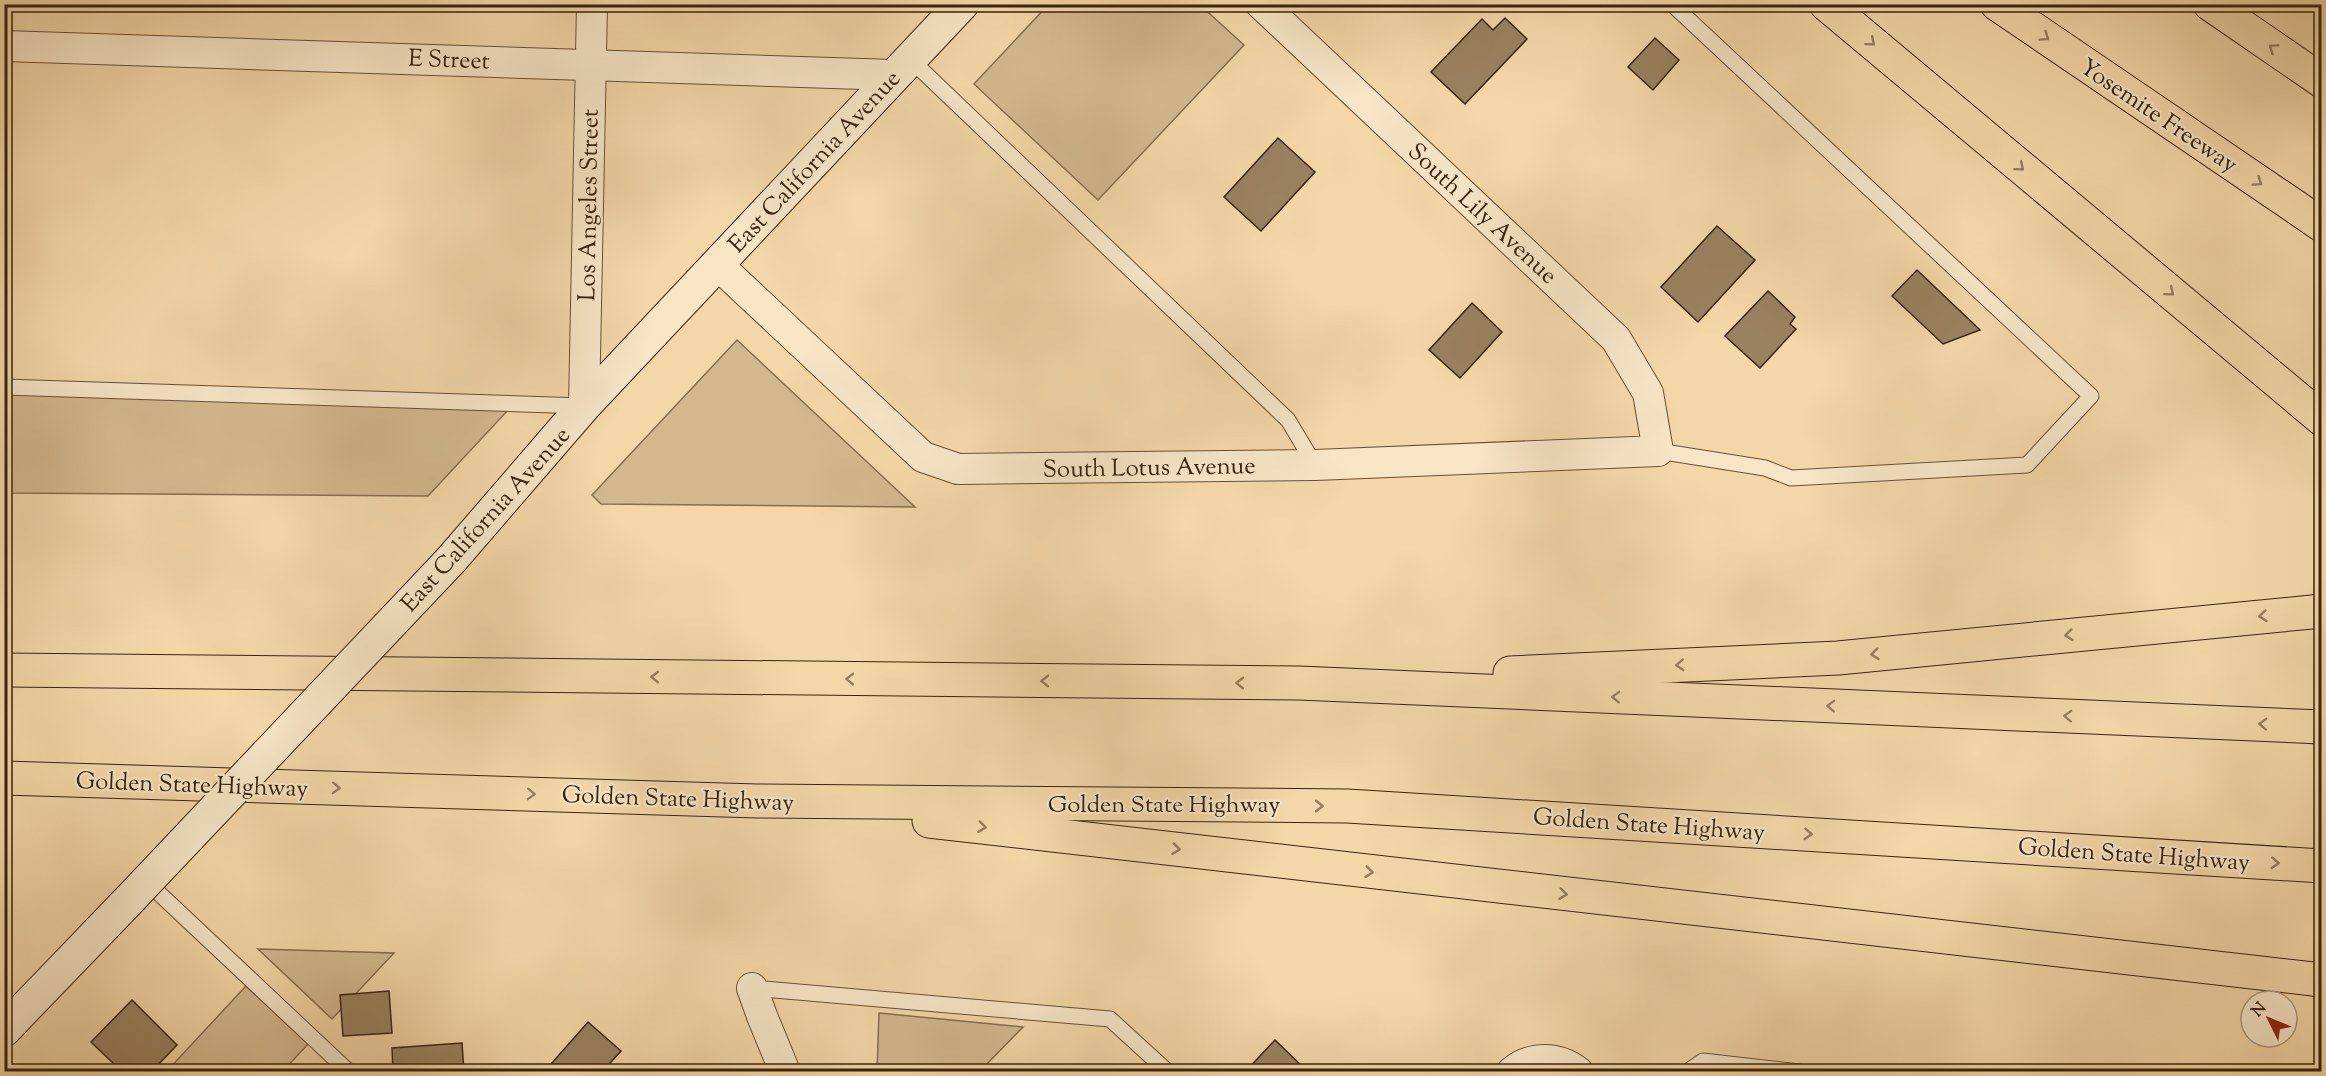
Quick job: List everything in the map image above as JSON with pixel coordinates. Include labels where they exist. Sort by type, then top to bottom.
[{"type":"highway","points":[[1826,4],[2322,419]]},
{"type":"highway","name":"Yosemite Freeway","points":[[1996,4],[2322,225]]},
{"type":"highway","points":[[2210,4],[2322,81]]},
{"type":"highway","points":[[1299,683],[1838,658],[2322,611]]},
{"type":"highway","points":[[4,670],[1299,683],[2322,727]]},
{"type":"highway","name":"Golden State Highway","points":[[4,778],[757,801],[1347,806],[2322,866]]},
{"type":"highway","points":[[757,801],[2322,980]]},
{"type":"street","name":"Los Angeles Street","points":[[584,406],[592,4]]},
{"type":"street","name":"East California Avenue","points":[[4,1030],[452,560],[584,406],[962,4]]},
{"type":"street","name":"South Lily Avenue","points":[[1261,4],[1616,339],[1648,393],[1658,451]]},
{"type":"street","name":"E Street","points":[[4,46],[591,64],[902,67]]},
{"type":"street","name":"South Lotus Avenue","points":[[717,264],[923,457],[958,469],[1315,465],[1658,451]]},
{"type":"street","points":[[753,988],[785,1071]]},
{"type":"street","points":[[1512,1071],[1521,1064],[1548,1059],[1562,1062],[1578,1071]]},
{"type":"lane","points":[[1658,451],[1765,468],[1791,478],[2027,465],[2091,396],[1672,4]]},
{"type":"lane","points":[[902,67],[1288,420],[1315,465]]},
{"type":"lane","points":[[4,387],[584,406]]},
{"type":"lane","points":[[139,890],[350,1071]]},
{"type":"lane","points":[[753,988],[1110,1019],[1168,1071]]},
{"type":"lane","points":[[1687,1071],[1703,1061],[1799,1071]]},
{"type":"shaded area","points":[[1048,5],[1200,5],[1244,45],[1098,200],[974,84]]},
{"type":"shaded area","points":[[737,340],[915,507],[601,504],[592,495]]},
{"type":"shaded area","points":[[5,394],[510,408],[428,496],[5,493]]},
{"type":"shaded area","points":[[258,949],[394,953],[332,1019]]},
{"type":"shaded area","points":[[246,986],[308,1044],[283,1071],[166,1072]]},
{"type":"shaded area","points":[[879,1013],[1023,1027],[980,1071],[877,1071]]},
{"type":"building","points":[[1505,18],[1527,39],[1465,104],[1431,72],[1482,19],[1493,30]]},
{"type":"building","points":[[1655,38],[1679,60],[1653,90],[1628,67]]},
{"type":"building","points":[[1278,138],[1315,172],[1261,231],[1224,197]]},
{"type":"building","points":[[1717,226],[1755,260],[1698,322],[1661,287]]},
{"type":"building","points":[[1917,270],[1980,330],[1943,344],[1892,296]]},
{"type":"building","points":[[1768,291],[1795,317],[1790,324],[1796,329],[1760,368],[1725,336]]},
{"type":"building","points":[[1472,303],[1502,332],[1460,378],[1429,350]]},
{"type":"building","points":[[389,991],[392,1033],[343,1036],[340,995]]},
{"type":"building","points":[[132,1000],[177,1045],[151,1072],[106,1072],[114,1064],[91,1042]]},
{"type":"building","points":[[588,1022],[621,1051],[602,1072],[544,1072]]},
{"type":"building","points":[[1275,1040],[1308,1072],[1245,1072]]},
{"type":"building","points":[[462,1043],[464,1072],[393,1072],[392,1048]]}]
